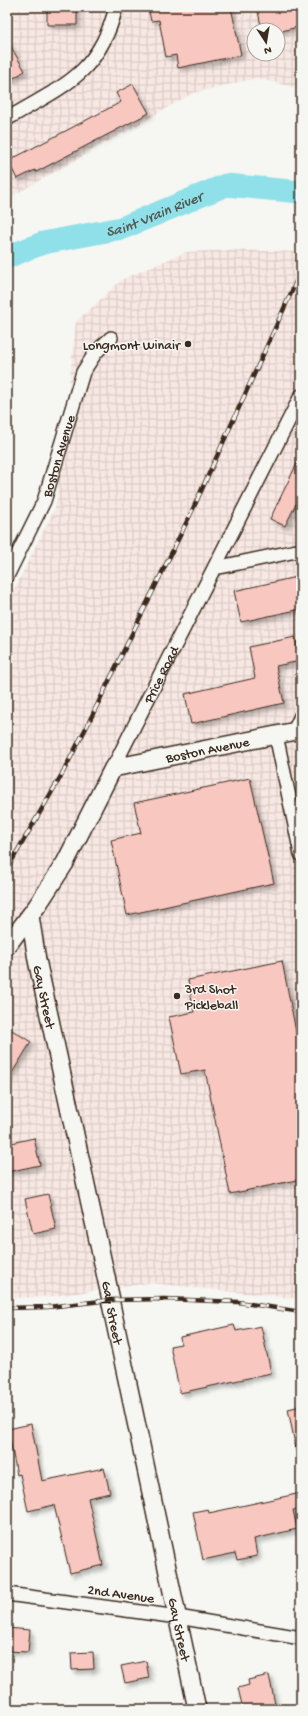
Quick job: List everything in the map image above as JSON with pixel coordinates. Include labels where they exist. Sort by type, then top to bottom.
[{"type":"street","points":[[7,119],[72,80],[88,66],[109,32],[116,7]]},
{"type":"street","name":"Boston Avenue","points":[[7,576],[44,501],[84,372],[96,352],[111,338]]},
{"type":"street","name":"Price Road","points":[[7,946],[30,916],[65,863],[301,396]]},
{"type":"street","points":[[215,568],[301,550]]},
{"type":"street","points":[[297,731],[301,716]]},
{"type":"street","name":"Boston Avenue","points":[[113,768],[297,731]]},
{"type":"street","points":[[276,735],[301,854]]},
{"type":"street","name":"Gay Street","points":[[30,916],[37,960],[110,1295],[197,1709]]},
{"type":"street","name":"2nd Avenue","points":[[7,1594],[178,1617],[301,1638]]},
{"type":"shaded area","points":[[7,7],[301,7],[301,89],[257,78],[193,93],[7,199]]},
{"type":"shaded area","points":[[232,250],[301,252],[301,1299],[150,1283],[47,1297],[7,1298],[7,604],[56,506],[76,322],[123,279],[186,252]]},
{"type":"building","points":[[47,7],[77,7],[77,25],[47,25]]},
{"type":"building","points":[[148,7],[231,7],[241,55],[178,68],[176,55],[166,57],[159,20],[151,21]]},
{"type":"building","points":[[257,7],[301,7],[301,26],[286,30],[286,22],[260,22]]},
{"type":"building","points":[[7,40],[25,71],[7,82]]},
{"type":"building","points":[[133,84],[149,113],[36,172],[35,170],[17,179],[8,161],[121,102],[116,93]]},
{"type":"building","points":[[301,455],[301,494],[285,526],[270,519]]},
{"type":"building","points":[[301,576],[301,609],[241,622],[234,591]]},
{"type":"building","points":[[295,637],[300,661],[276,666],[284,703],[191,724],[185,694],[255,678],[249,647]]},
{"type":"building","points":[[250,778],[274,883],[127,915],[111,840],[141,833],[134,803]]},
{"type":"building","points":[[282,961],[301,1057],[301,1179],[230,1194],[205,1070],[181,1074],[169,1017],[194,1012],[188,980]]},
{"type":"building","points":[[7,1027],[31,1042],[7,1081]]},
{"type":"building","points":[[34,1138],[40,1165],[7,1172],[7,1144]]},
{"type":"building","points":[[48,1194],[56,1229],[33,1234],[25,1199]]},
{"type":"building","points":[[234,1325],[236,1331],[261,1326],[271,1373],[180,1393],[170,1346],[181,1344],[180,1337]]},
{"type":"building","points":[[301,1406],[301,1449],[296,1449],[288,1409]]},
{"type":"building","points":[[31,1424],[42,1481],[104,1468],[110,1493],[88,1498],[103,1565],[70,1573],[54,1505],[28,1511],[20,1474],[17,1475],[8,1429]]},
{"type":"building","points":[[301,1493],[301,1509],[293,1510],[297,1529],[254,1539],[257,1556],[237,1560],[235,1553],[203,1560],[193,1512],[208,1509],[209,1513]]},
{"type":"building","points":[[7,1628],[30,1630],[28,1652],[7,1651]]},
{"type":"building","points":[[93,1652],[94,1669],[72,1670],[71,1653]]},
{"type":"building","points":[[146,1661],[149,1678],[125,1683],[121,1666]]},
{"type":"building","points":[[269,1675],[276,1709],[243,1709],[238,1688],[249,1685],[248,1680]]},
{"type":"waterway","name":"Saint Vrain River","points":[[7,257],[43,243],[122,228],[226,185],[301,192]]},
{"type":"railway","points":[[7,869],[61,776],[86,728],[192,511],[301,271]]},
{"type":"railway","points":[[7,1308],[48,1307],[111,1300],[165,1299],[238,1302],[301,1312]]},
{"type":"place","name":"Longmont Winair","points":[[188,344]]},
{"type":"place","name":"3rd Shot Pickleball","points":[[177,996]]}]
